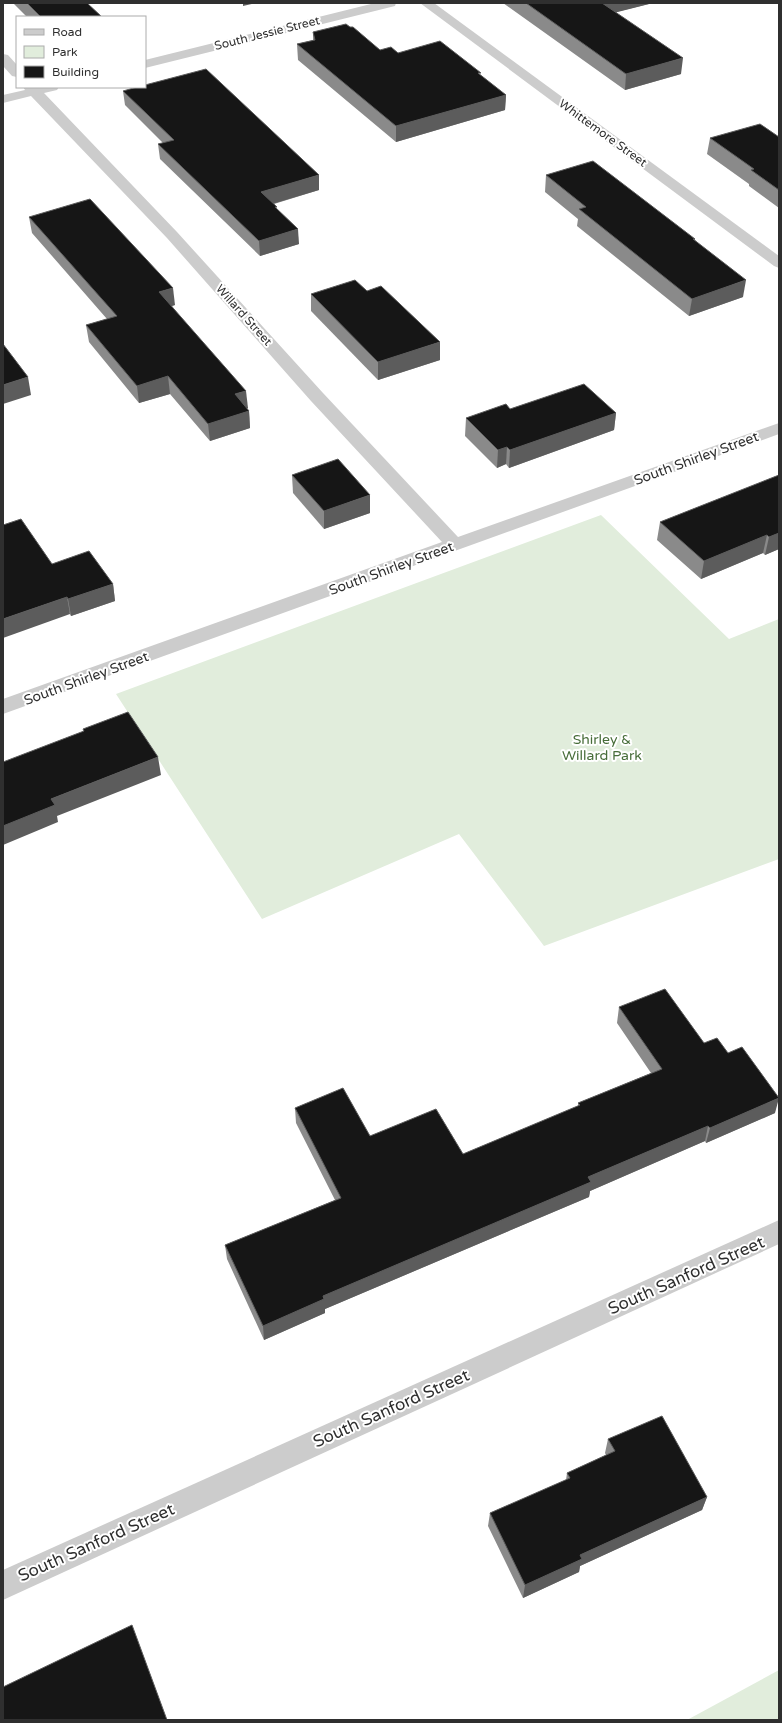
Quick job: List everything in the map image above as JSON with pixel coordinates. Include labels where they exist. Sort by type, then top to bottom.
[{"type":"street","name":"South Jessie Street","points":[[146,64],[390,3]]},
{"type":"street","name":"Whittemore Street","points":[[426,3],[779,263]]},
{"type":"street","points":[[3,58],[16,72]]},
{"type":"street","points":[[3,99],[32,89],[42,88]]},
{"type":"street","name":"Willard Street","points":[[32,89],[172,235],[317,397],[455,545]]},
{"type":"street","name":"South Shirley Street","points":[[3,708],[779,428]]},
{"type":"street","name":"South Sanford Street","points":[[3,1585],[779,1232]]},
{"type":"green space","name":"Shirley & Willard Park","points":[[601,515],[729,639],[779,619],[779,859],[544,946],[459,834],[262,919],[116,694]]},
{"type":"green space","points":[[779,1670],[779,1720],[687,1720]]},
{"type":"building","points":[[27,3],[87,3],[101,16],[40,16]]},
{"type":"building","points":[[526,3],[602,3],[683,58],[626,74]]},
{"type":"building","points":[[346,24],[353,27],[380,50],[391,47],[398,53],[440,41],[506,95],[396,126],[297,44],[315,40],[313,32]]},
{"type":"building","points":[[206,69],[319,175],[261,192],[298,229],[259,241],[158,144],[174,140],[123,91],[134,88],[146,88],[146,85]]},
{"type":"building","points":[[760,124],[779,137],[779,190],[751,170],[754,169],[710,138]]},
{"type":"building","points":[[593,161],[746,280],[692,299],[579,209],[586,207],[546,175]]},
{"type":"building","points":[[90,199],[173,288],[159,292],[246,391],[235,394],[249,411],[208,424],[168,376],[137,386],[86,325],[117,316],[29,217]]},
{"type":"building","points":[[355,280],[367,291],[381,286],[440,342],[378,362],[311,294]]},
{"type":"building","points":[[3,344],[28,377],[3,385]]},
{"type":"building","points":[[584,384],[616,413],[510,450],[507,447],[498,450],[466,418],[506,404],[510,409]]},
{"type":"building","points":[[338,459],[370,495],[324,511],[292,475]]},
{"type":"building","points":[[779,475],[779,533],[769,537],[767,535],[704,561],[660,522]]},
{"type":"building","points":[[21,519],[52,564],[89,551],[113,584],[68,599],[67,597],[3,619],[3,525]]},
{"type":"building","points":[[128,712],[158,757],[51,799],[55,805],[3,826],[3,762],[84,731],[83,729]]},
{"type":"building","points":[[665,989],[704,1043],[717,1038],[728,1053],[742,1047],[779,1098],[710,1128],[708,1126],[588,1177],[591,1182],[323,1296],[324,1299],[263,1326],[225,1245],[341,1198],[295,1108],[343,1088],[370,1136],[436,1109],[463,1154],[580,1105],[578,1103],[662,1069],[619,1007]]},
{"type":"building","points":[[662,1416],[707,1497],[580,1555],[582,1559],[525,1585],[490,1513],[570,1478],[567,1473],[615,1451],[608,1439]]},
{"type":"building","points":[[132,1625],[167,1720],[3,1720],[3,1687]]}]
